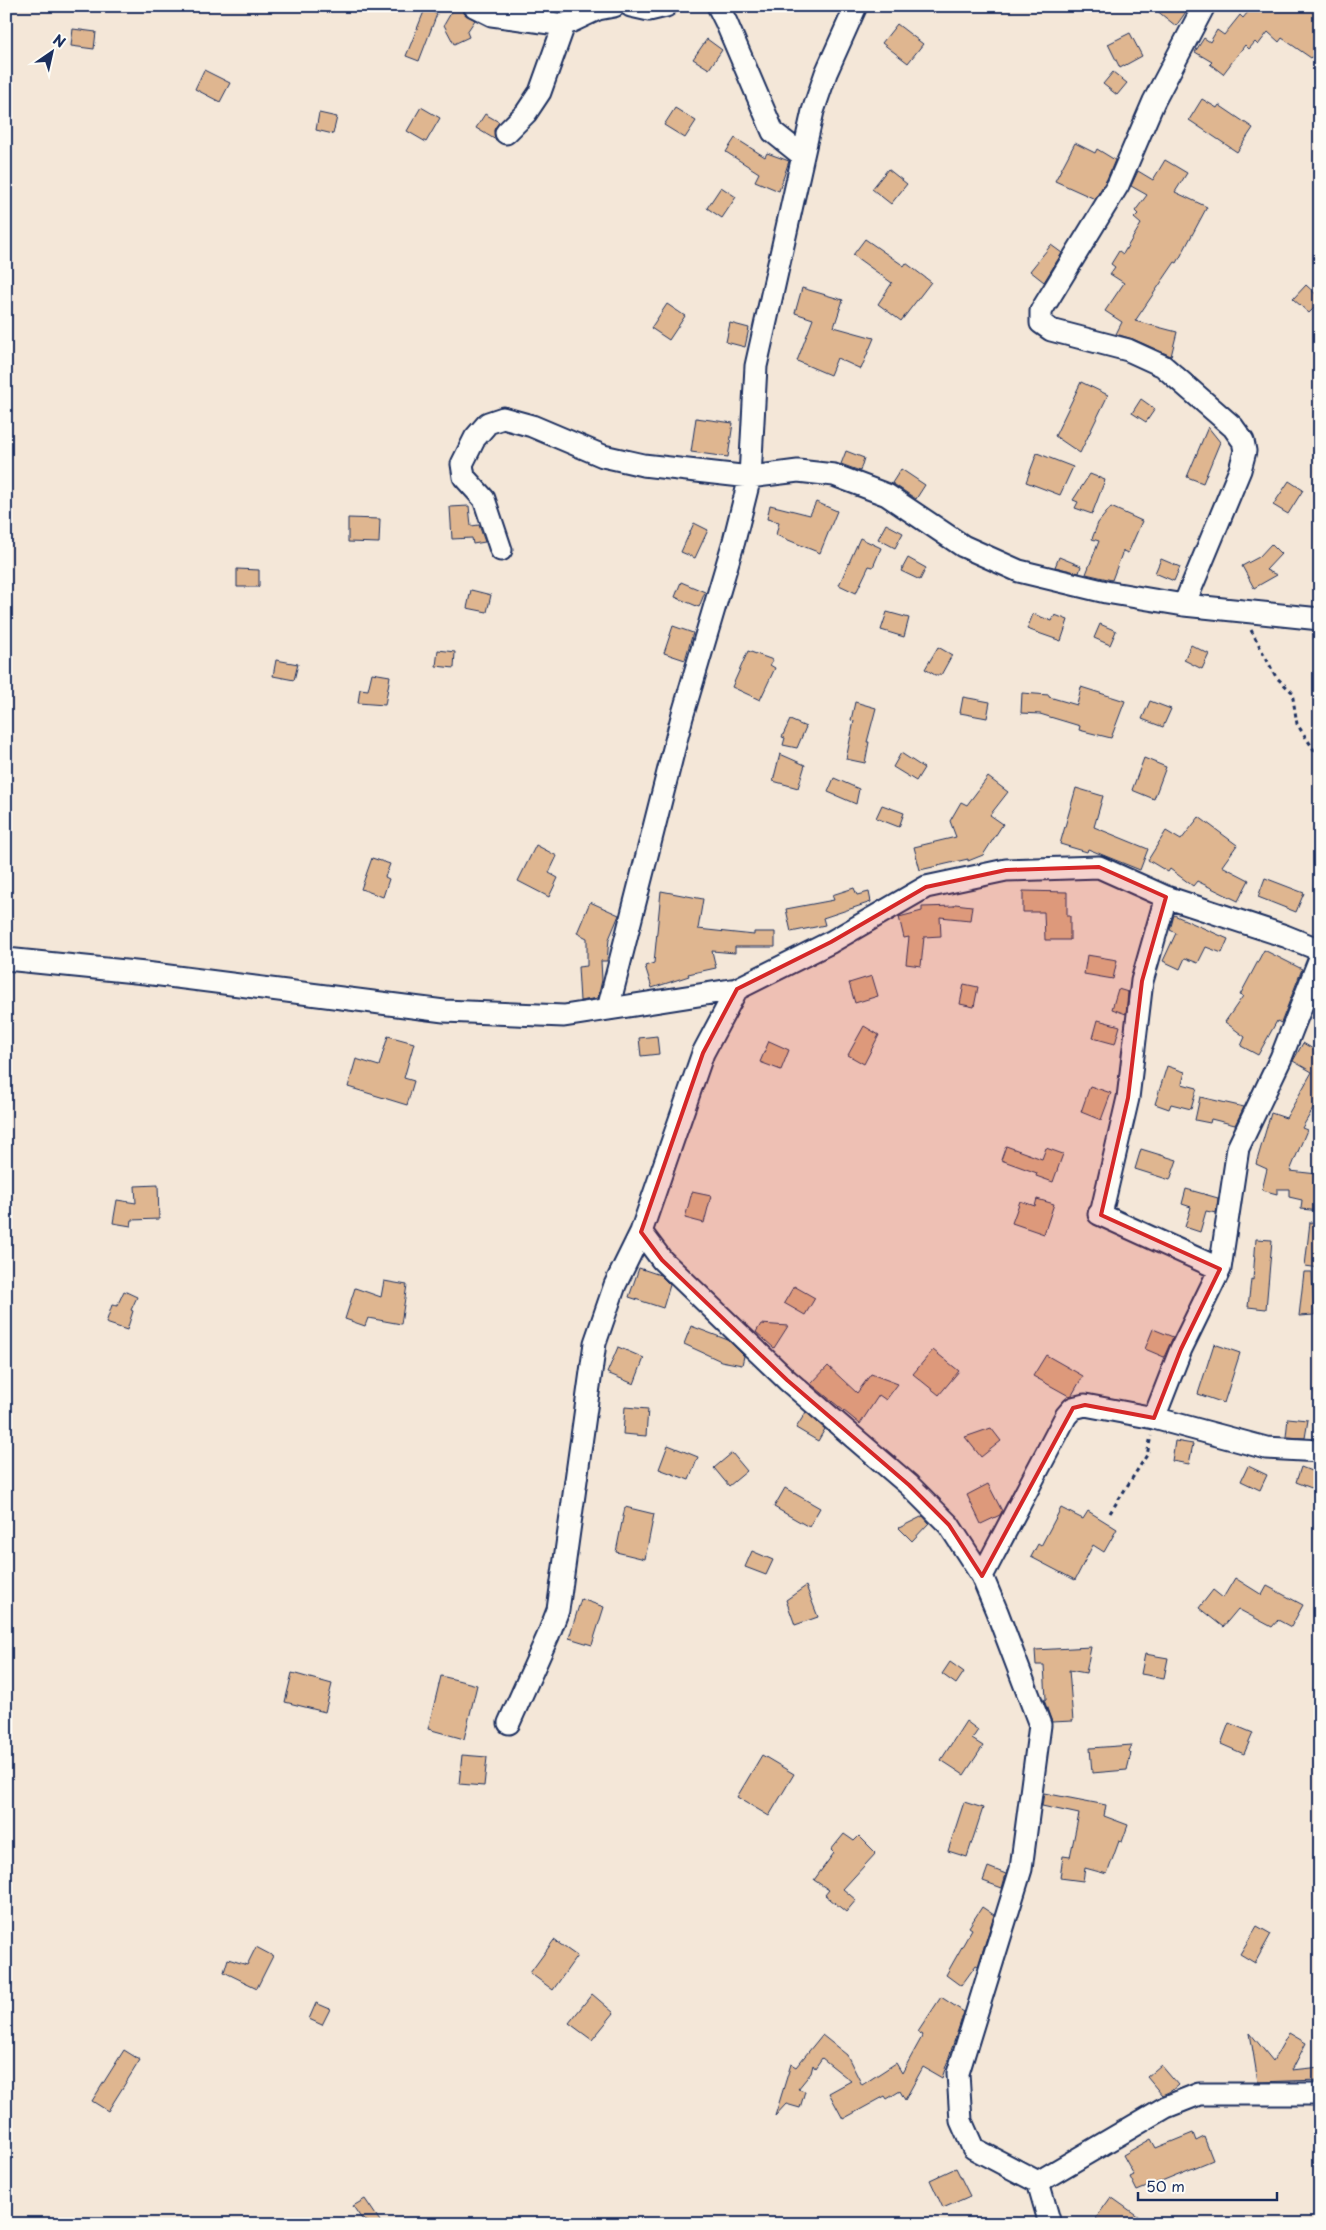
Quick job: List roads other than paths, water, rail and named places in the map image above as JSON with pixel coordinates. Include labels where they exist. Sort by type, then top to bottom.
[{"type":"street","points":[[474,6],[492,15],[564,25],[598,9],[614,6]]},
{"type":"street","points":[[631,6],[649,10],[666,6]]},
{"type":"street","points":[[718,6],[773,132],[803,156]]},
{"type":"street","points":[[608,1009],[682,717],[734,541],[750,477],[756,366],[813,111],[826,73],[856,6]]},
{"type":"street","points":[[1184,605],[1240,470],[1245,451],[1243,440],[1233,427],[1164,366],[1128,350],[1051,330],[1041,322],[1042,311],[1118,185],[1154,100],[1204,6]]},
{"type":"street","points":[[506,133],[526,113],[540,92],[564,25]]},
{"type":"street","points":[[501,550],[484,500],[464,477],[462,464],[475,438],[488,424],[503,418],[532,426],[603,456],[643,465],[750,477],[798,471],[834,475],[887,495],[963,546],[1019,571],[1106,592],[1184,605],[1320,619]]},
{"type":"street","points":[[6,959],[145,973],[444,1011],[564,1016],[736,989],[831,942],[926,887],[1006,870],[1099,867],[1166,897],[1284,936],[1320,950]]},
{"type":"street","points":[[1166,897],[1142,981],[1128,1098],[1100,1214],[1220,1269]]},
{"type":"street","points":[[1154,1418],[1181,1349],[1220,1269],[1238,1148],[1281,1058],[1320,958]]},
{"type":"street","points":[[509,1723],[558,1610],[595,1343],[616,1284],[641,1232],[704,1052],[736,989]]},
{"type":"street","points":[[641,1232],[662,1260],[787,1380],[909,1485],[949,1525],[982,1576],[1011,1645],[1040,1726],[1021,1869],[958,2073],[961,2121],[973,2148],[1038,2182],[1050,2224]]},
{"type":"street","points":[[982,1576],[1066,1416],[1073,1408],[1085,1405],[1154,1418],[1266,1448],[1320,1451]]},
{"type":"street","points":[[1038,2182],[1166,2107],[1199,2094],[1320,2094]]}]
